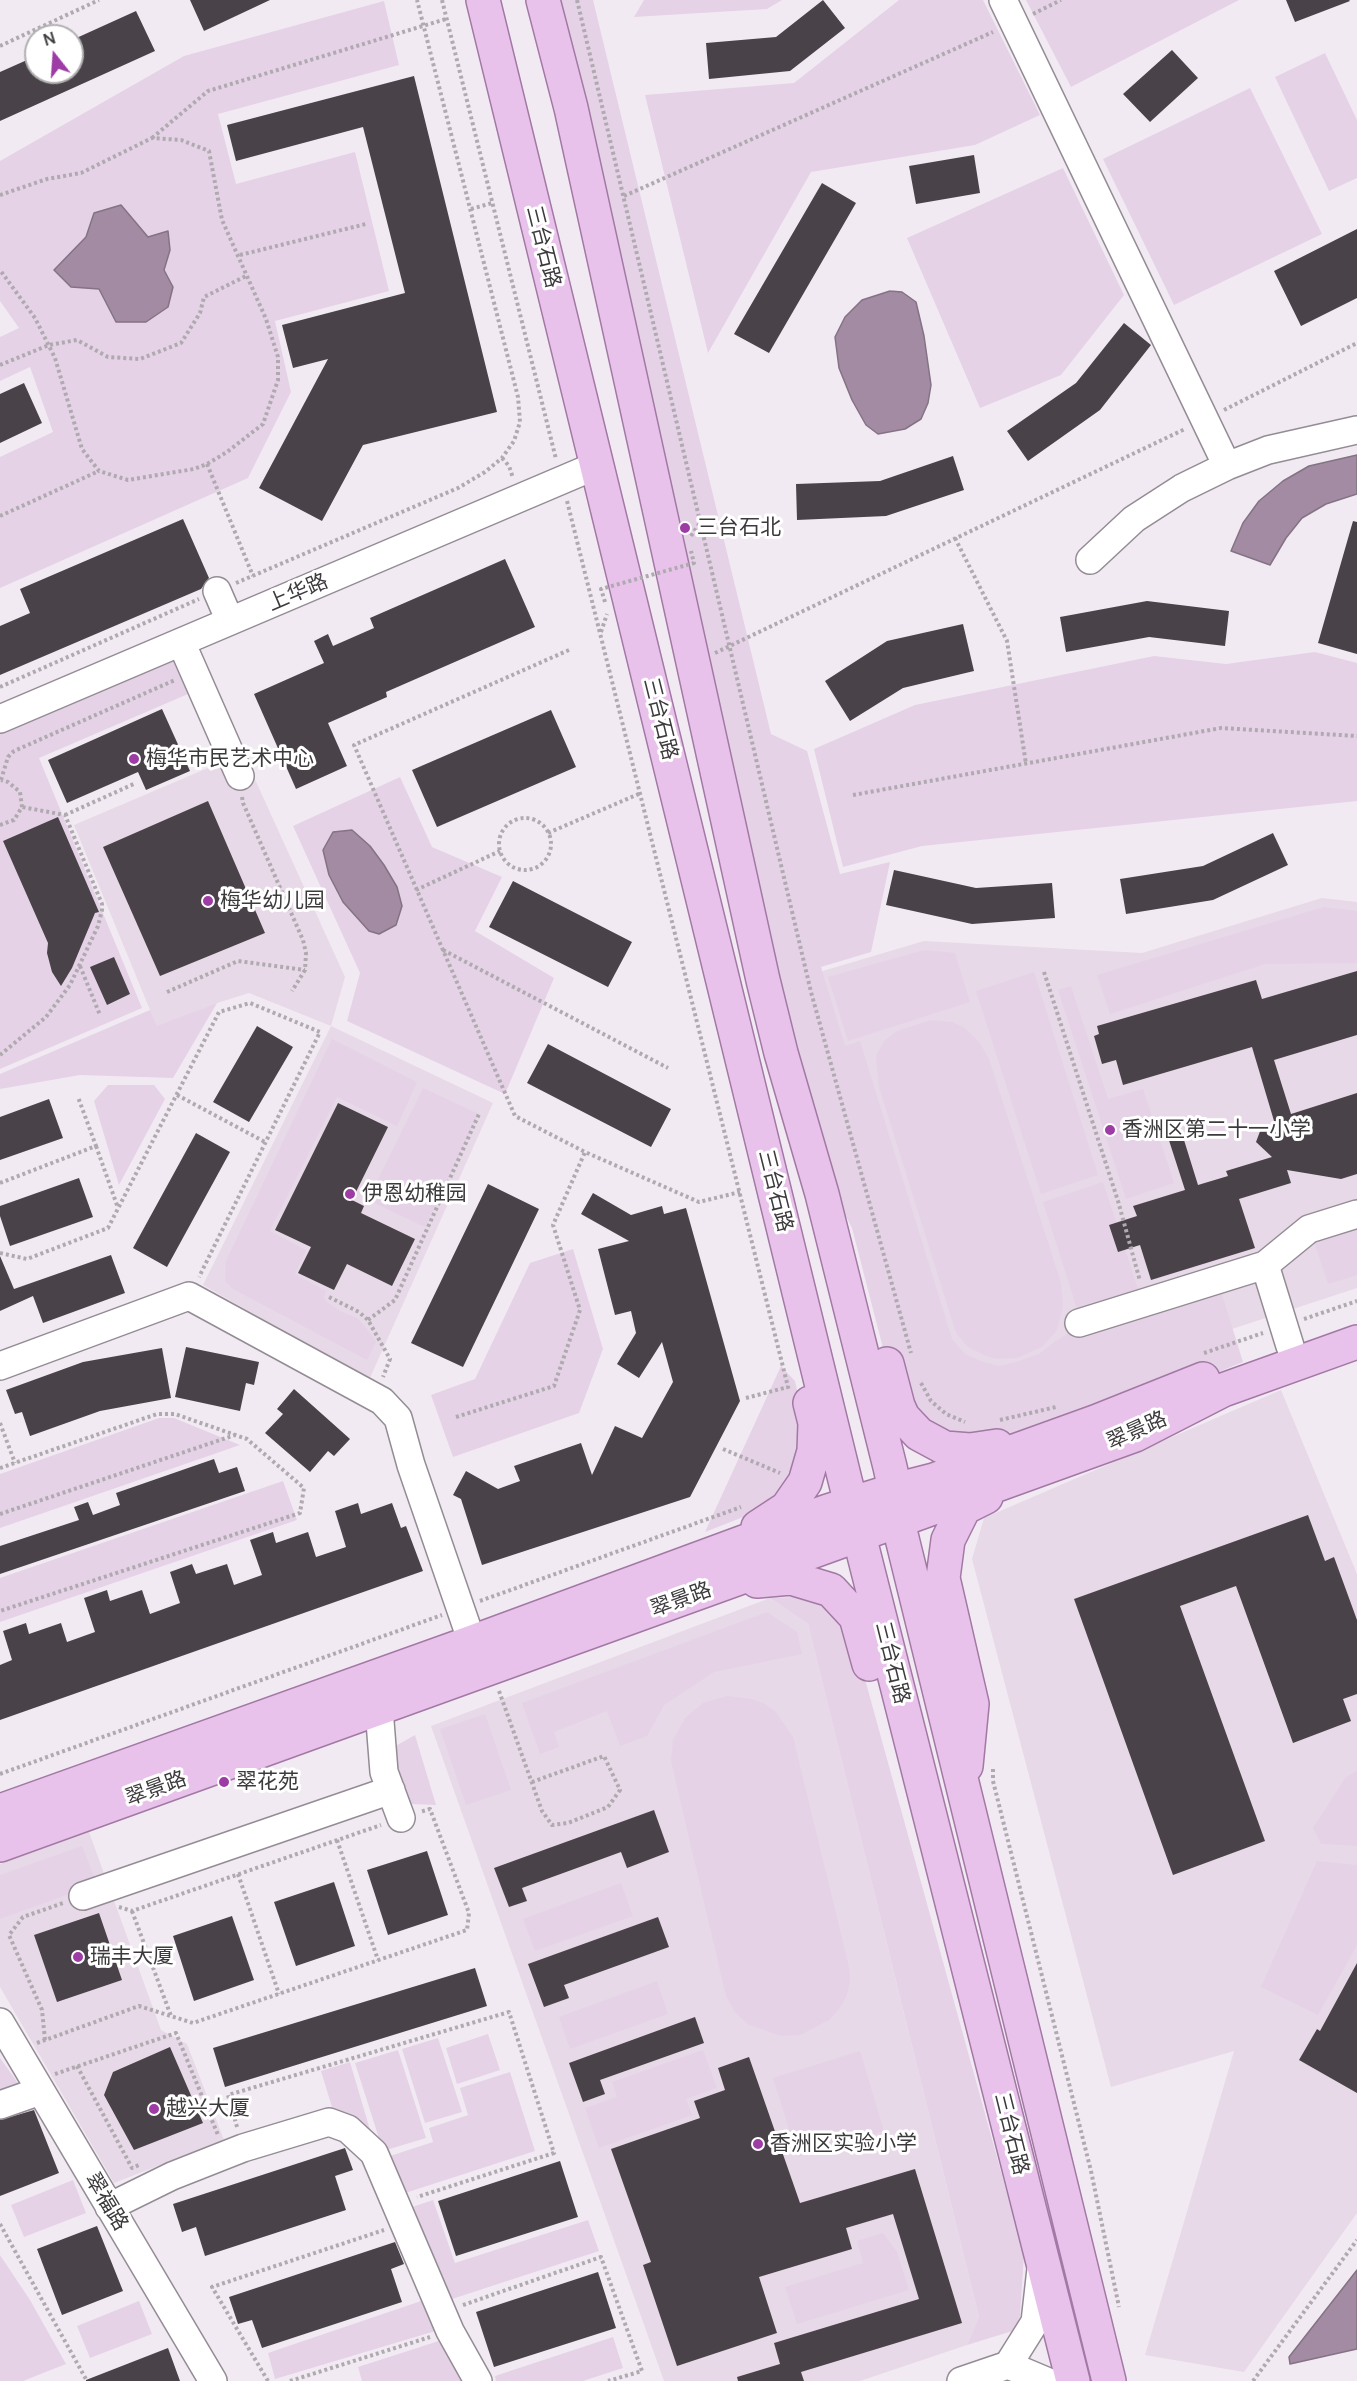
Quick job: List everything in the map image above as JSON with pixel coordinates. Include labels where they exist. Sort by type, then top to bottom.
[{"type":"main road","name":"三台石路","points":[[483,0],[595,466],[610,518],[851,1504],[1073,2381]]},
{"type":"main road","points":[[501,0],[541,118],[592,203]]},
{"type":"main road","points":[[523,0],[541,118],[535,217]]},
{"type":"main road","name":"三台石路","points":[[543,0],[571,108],[763,980],[822,1194],[895,1490],[898,1522],[1109,2381]]},
{"type":"main road","points":[[725,1548],[786,1508],[805,1482],[814,1451],[815,1423],[764,1217],[753,1099]]},
{"type":"main road","points":[[806,1138],[852,1228],[898,1406],[903,1417],[919,1434],[945,1448],[970,1450],[1005,1445],[1095,1422]]},
{"type":"main road","name":"翠景路","points":[[0,1811],[472,1642],[725,1548],[851,1504],[895,1490],[921,1485],[1095,1422],[1287,1336],[1357,1322]]},
{"type":"main road","name":"翠景路","points":[[0,1845],[1135,1435],[1222,1390],[1357,1342]]},
{"type":"main road","points":[[964,1792],[972,1704],[943,1578],[948,1540],[964,1508],[1031,1473]]},
{"type":"main road","points":[[726,1584],[791,1578],[831,1590],[856,1617],[882,1713],[927,1802]]},
{"type":"street","points":[[1009,11],[1227,466]]},
{"type":"street","points":[[1090,560],[1134,519],[1182,488],[1227,466],[1268,450],[1357,430]]},
{"type":"street","name":"上华路","points":[[0,719],[595,466]]},
{"type":"street","points":[[217,591],[230,621]]},
{"type":"street","points":[[182,642],[240,776]]},
{"type":"street","points":[[1079,1323],[1264,1265],[1309,1229],[1357,1214]]},
{"type":"street","points":[[1264,1265],[1287,1336]]},
{"type":"street","points":[[0,1366],[189,1296],[382,1401],[398,1418],[411,1465],[472,1642]]},
{"type":"street","points":[[379,1709],[387,1781],[401,1818]]},
{"type":"street","points":[[82,1896],[387,1781]]},
{"type":"street","name":"翠福路","points":[[0,2022],[213,2381]]},
{"type":"street","points":[[0,2105],[37,2086]]},
{"type":"street","points":[[109,2207],[172,2176],[243,2148],[329,2122],[348,2129],[374,2153],[446,2321],[478,2381]]},
{"type":"street","points":[[961,2381],[1008,2365],[1035,2322],[1042,2257]]},
{"type":"street","points":[[1008,2365],[1046,2381]]},
{"type":"path","points":[[0,46],[99,0]]},
{"type":"path","points":[[0,687],[458,488],[494,465],[514,441],[520,422],[518,397],[417,0]]},
{"type":"path","points":[[441,0],[790,1396]]},
{"type":"path","points":[[577,0],[810,992],[911,1353]]},
{"type":"path","points":[[624,196],[1009,11],[1061,0]]},
{"type":"path","points":[[0,195],[47,179],[81,173],[152,138],[208,91],[446,19]]},
{"type":"path","points":[[0,270],[34,318],[56,358],[82,449],[99,471],[128,480],[207,464],[227,452],[262,424],[278,380],[278,357],[266,319],[240,255],[222,220],[209,151],[181,140],[152,138]]},
{"type":"path","points":[[471,209],[492,203]]},
{"type":"path","points":[[240,255],[366,224]]},
{"type":"path","points":[[0,365],[49,345],[77,340],[108,357],[140,359],[181,343],[200,313],[204,297],[248,275]]},
{"type":"path","points":[[712,643],[714,653],[730,646],[1205,420],[1357,343]]},
{"type":"path","points":[[207,464],[253,576]]},
{"type":"path","points":[[0,516],[99,471]]},
{"type":"path","points":[[955,538],[1007,641],[1026,764]]},
{"type":"path","points":[[600,634],[608,614],[601,589],[694,563],[691,551]]},
{"type":"path","points":[[569,650],[354,746],[515,1116],[585,1152],[699,1203],[740,1192]]},
{"type":"path","points":[[0,825],[14,820],[22,807],[20,792],[8,782],[0,780],[8,757],[14,751],[195,672]]},
{"type":"path","points":[[853,795],[1221,728],[1357,736]]},
{"type":"path","points":[[240,776],[243,803],[303,940],[306,953],[305,970],[292,991]]},
{"type":"path","points":[[22,807],[65,815],[136,783]]},
{"type":"path","points":[[548,833],[641,793]]},
{"type":"path","points":[[0,1055],[46,1017],[70,985],[98,926],[102,904],[65,815]]},
{"type":"path","points":[[530,818],[544,826],[551,840],[548,856],[536,867],[527,869],[510,865],[500,851],[501,834],[513,821],[530,818]]},
{"type":"path","points":[[416,890],[500,851]]},
{"type":"path","points":[[442,949],[668,1068]]},
{"type":"path","points":[[167,992],[238,961],[305,970]]},
{"type":"path","points":[[80,965],[100,1015]]},
{"type":"path","points":[[1044,972],[1118,1201],[1146,1302]]},
{"type":"path","points":[[0,1253],[27,1259],[108,1228],[219,1012],[250,1003],[320,1032],[189,1296]]},
{"type":"path","points":[[177,1095],[266,1142]]},
{"type":"path","points":[[78,1097],[118,1209]]},
{"type":"path","points":[[369,1320],[395,1300],[479,1114]]},
{"type":"path","points":[[0,1183],[96,1146]]},
{"type":"path","points":[[456,1418],[554,1386],[580,1310],[553,1225],[585,1152]]},
{"type":"path","points":[[329,1297],[359,1312],[369,1320],[390,1359],[375,1397]]},
{"type":"path","points":[[1203,1354],[1287,1336],[1357,1301]]},
{"type":"path","points":[[918,1376],[931,1401],[946,1414],[969,1422]]},
{"type":"path","points":[[746,1398],[788,1387]]},
{"type":"path","points":[[998,1420],[1056,1407]]},
{"type":"path","points":[[0,1468],[157,1414],[175,1414],[247,1439],[304,1488],[300,1513],[0,1611]]},
{"type":"path","points":[[0,1423],[15,1463]]},
{"type":"path","points":[[0,1514],[235,1435]]},
{"type":"path","points":[[0,1774],[747,1505]]},
{"type":"path","points":[[490,1668],[542,1811],[552,1825],[568,1823],[608,1807],[620,1790],[604,1756],[532,1782]]},
{"type":"path","points":[[992,1758],[993,1781],[1091,2171],[1122,2318]]},
{"type":"path","points":[[16,2050],[45,2040],[139,2006],[193,2023],[467,1930],[469,1913],[430,1809],[132,1911],[82,1896],[23,1917],[9,1935],[42,2010],[45,2040]]},
{"type":"path","points":[[337,1840],[378,1960]]},
{"type":"path","points":[[238,1874],[279,1994]]},
{"type":"path","points":[[132,1911],[171,2016]]},
{"type":"path","points":[[243,2148],[228,2095],[509,2012],[554,2153],[212,2287],[268,2381]]},
{"type":"path","points":[[37,2086],[77,2066],[176,2033],[218,2136]]},
{"type":"path","points":[[77,2066],[132,2168],[143,2164]]},
{"type":"path","points":[[0,2224],[87,2381]]},
{"type":"path","points":[[1253,2381],[1357,2240]]},
{"type":"path","points":[[290,2381],[446,2321],[601,2257],[642,2371],[608,2381]]},
{"type":"shaded area","points":[[544,0],[593,0],[771,734],[807,751],[840,874],[890,862],[871,952],[821,967],[845,1046],[860,1041],[952,1339],[965,1354],[999,1366],[1039,1354],[1077,1328],[1219,1285],[1243,1362],[1095,1422],[969,1449],[898,1406],[852,1228],[806,1137]]},
{"type":"shaded area","points":[[644,0],[782,0],[767,9],[634,17]]},
{"type":"shaded area","points":[[899,0],[983,0],[1040,115],[975,145],[811,172],[708,353],[645,95],[794,83]]},
{"type":"shaded area","points":[[1026,0],[1239,0],[1071,87]]},
{"type":"shaded area","points":[[384,1],[399,65],[218,114],[236,184],[355,152],[389,291],[275,321],[291,392],[248,478],[0,588],[0,457],[53,432],[30,367],[0,381],[0,337],[19,328],[0,301],[0,161],[184,56]]},
{"type":"shaded area","points":[[1325,53],[1357,120],[1357,178],[1329,191],[1275,77]]},
{"type":"shaded area","points":[[1250,88],[1322,234],[1174,305],[1103,159]]},
{"type":"shaded area","points":[[1063,168],[1124,295],[1061,375],[980,408],[907,238]]},
{"type":"shaded area","points":[[121,205],[148,237],[168,231],[170,250],[164,270],[173,287],[168,307],[146,322],[116,322],[99,289],[71,287],[54,270],[86,237],[94,213]]},
{"type":"shaded area","points":[[890,291],[902,292],[916,302],[924,336],[931,385],[928,403],[921,419],[905,429],[878,434],[866,425],[852,400],[839,368],[835,337],[845,317],[862,300]]},
{"type":"shaded area","points":[[1357,455],[1357,494],[1326,504],[1302,518],[1286,538],[1270,565],[1231,551],[1243,523],[1259,501],[1283,481],[1309,466]]},
{"type":"shaded area","points":[[179,651],[195,691],[39,758],[142,1008],[0,1069],[0,729]]},
{"type":"shaded area","points":[[1315,652],[1357,663],[1357,801],[922,846],[843,867],[814,749],[915,705],[1154,656],[1226,664]]},
{"type":"shaded area","name":"梅华幼儿园","points":[[243,753],[345,977],[331,1026],[249,993],[157,1027],[74,825]]},
{"type":"shaded area","points":[[400,777],[432,847],[502,877],[475,931],[554,978],[505,1094],[347,1021],[360,973],[293,826]]},
{"type":"shaded area","points":[[352,830],[370,846],[384,865],[397,887],[402,906],[396,925],[379,934],[369,931],[343,902],[329,875],[323,850],[333,832]]},
{"type":"shaded area","name":"香洲区第二十一小学","points":[[1322,898],[1357,902],[1357,1288],[1040,1392],[940,1377],[816,973],[924,941],[1142,953]]},
{"type":"shaded area","points":[[1324,907],[1357,911],[1357,963],[1265,964],[1110,1014],[1097,975]]},
{"type":"shaded area","points":[[924,950],[955,953],[970,1002],[848,1041],[828,977]]},
{"type":"shaded area","points":[[1034,972],[1098,1175],[1041,1194],[976,991]]},
{"type":"shaded area","points":[[1071,986],[1108,1099],[1143,1089],[1174,1183],[1126,1199],[1058,990]]},
{"type":"shaded area","points":[[217,1003],[173,1078],[80,1075],[0,1089],[0,1074],[150,1010],[157,1026]]},
{"type":"shaded area","points":[[931,1020],[952,1022],[965,1028],[979,1042],[989,1059],[1061,1283],[1063,1306],[1057,1330],[1042,1347],[1017,1358],[997,1359],[986,1356],[968,1347],[956,1333],[879,1087],[876,1056],[884,1041],[897,1031]]},
{"type":"shaded area","name":"伊恩幼稚园","points":[[331,1026],[493,1103],[369,1380],[203,1285]]},
{"type":"shaded area","points":[[332,1039],[417,1082],[397,1126],[337,1097],[270,1231],[306,1250],[295,1274],[326,1291],[324,1298],[327,1302],[340,1311],[357,1318],[368,1330],[376,1342],[367,1360],[233,1289],[225,1281],[226,1261]]},
{"type":"shaded area","points":[[108,1085],[154,1085],[165,1099],[119,1185],[94,1101]]},
{"type":"shaded area","points":[[423,1088],[479,1114],[425,1227],[368,1200]]},
{"type":"shaded area","points":[[1103,1182],[1139,1292],[1078,1312],[1043,1202]]},
{"type":"shaded area","points":[[1357,1227],[1357,1275],[1328,1284],[1314,1241]]},
{"type":"shaded area","points":[[573,1249],[603,1349],[579,1413],[453,1457],[431,1395],[475,1379],[530,1263]]},
{"type":"shaded area","points":[[781,1366],[795,1381],[805,1424],[794,1480],[774,1505],[705,1532]]},
{"type":"shaded area","points":[[1281,1390],[1357,1574],[1357,2213],[1244,2372],[1145,2355],[1234,2051],[1111,2087],[972,1559],[984,1518]]},
{"type":"shaded area","points":[[159,1418],[174,1418],[240,1445],[0,1528],[0,1474]]},
{"type":"shaded area","points":[[283,1481],[297,1520],[0,1622],[0,1578]]},
{"type":"shaded area","points":[[818,1596],[850,1625],[1024,2255],[1019,2329],[967,2345],[979,2317],[808,1624],[770,1598]]},
{"type":"shaded area","name":"香洲区实验小学","points":[[770,1598],[808,1624],[979,2317],[967,2345],[860,2381],[664,2381],[431,1726]]},
{"type":"shaded area","points":[[767,1612],[797,1632],[802,1654],[714,1672],[664,1705],[647,1736],[620,1746],[607,1711],[554,1732],[559,1747],[540,1754],[522,1703]]},
{"type":"shaded area","points":[[727,1696],[752,1699],[765,1704],[776,1712],[793,1737],[849,1967],[850,1981],[847,1995],[840,2008],[829,2020],[800,2035],[781,2036],[749,2025],[735,2012],[726,1996],[671,1761],[673,1740],[685,1718],[703,1703]]},
{"type":"shaded area","points":[[485,1714],[511,1790],[466,1805],[440,1729]]},
{"type":"shaded area","points":[[415,1735],[436,1805],[409,1804],[392,1748]]},
{"type":"shaded area","points":[[1357,1771],[1357,1846],[1321,1844],[1313,1828],[1346,1777]]},
{"type":"shaded area","points":[[89,1832],[161,2030],[187,2044],[224,2140],[114,2183],[0,1987],[0,1864]]},
{"type":"shaded area","points":[[82,1846],[97,1884],[0,1919],[0,1875]]},
{"type":"shaded area","points":[[1317,1861],[1357,1865],[1357,1945],[1318,2015],[1261,1987]]},
{"type":"shaded area","points":[[621,1883],[633,1916],[535,1951],[523,1919]]},
{"type":"shaded area","points":[[657,1981],[668,2014],[570,2049],[559,2017]]},
{"type":"shaded area","points":[[488,2034],[500,2070],[457,2084],[446,2048]]},
{"type":"shaded area","points":[[438,2038],[462,2112],[425,2123],[402,2049]]},
{"type":"shaded area","points":[[398,2050],[426,2138],[383,2151],[355,2063]]},
{"type":"shaded area","points":[[703,2050],[717,2088],[686,2099],[692,2115],[599,2148],[585,2108],[617,2097],[612,2082]]},
{"type":"shaded area","points":[[860,2051],[884,2131],[798,2157],[773,2078]]},
{"type":"shaded area","points":[[0,2058],[18,2083],[0,2089]]},
{"type":"shaded area","points":[[350,2062],[373,2140],[335,2117],[321,2071]]},
{"type":"shaded area","points":[[510,2072],[535,2151],[399,2195],[387,2157],[433,2142],[429,2128],[468,2115],[460,2088]]},
{"type":"shaded area","points":[[73,2180],[86,2213],[24,2237],[11,2205]]},
{"type":"shaded area","points":[[433,2200],[455,2263],[588,2220],[599,2251],[446,2301],[406,2209]]},
{"type":"shaded area","points":[[883,2233],[897,2252],[909,2290],[797,2324],[785,2287],[863,2263],[857,2241]]},
{"type":"shaded area","points":[[0,2255],[30,2300],[66,2364],[23,2381],[0,2381]]},
{"type":"shaded area","points":[[1357,2270],[1357,2349],[1290,2364],[1289,2357]]},
{"type":"shaded area","points":[[427,2299],[442,2329],[275,2379],[268,2353]]},
{"type":"shaded area","points":[[139,2301],[152,2334],[90,2358],[77,2326]]},
{"type":"shaded area","points":[[613,2337],[623,2368],[583,2381],[496,2381],[495,2376]]},
{"type":"shaded area","points":[[445,2339],[469,2381],[362,2381],[358,2367]]},
{"type":"building","points":[[190,0],[270,0],[204,31]]},
{"type":"building","points":[[823,0],[845,28],[790,71],[709,79],[706,43],[776,37]]},
{"type":"building","points":[[1286,0],[1349,0],[1350,1],[1295,22]]},
{"type":"building","points":[[136,11],[155,51],[84,83],[84,35]]},
{"type":"building","points":[[1172,50],[1198,78],[1150,122],[1123,94]]},
{"type":"building","points":[[24,61],[24,84],[82,84],[0,121],[0,72]]},
{"type":"building","points":[[414,76],[497,412],[363,445],[322,521],[259,488],[328,359],[293,368],[282,325],[405,293],[363,127],[236,161],[227,125]]},
{"type":"building","points":[[974,155],[980,193],[916,204],[909,166]]},
{"type":"building","points":[[822,183],[856,203],[769,353],[734,334]]},
{"type":"building","points":[[1357,229],[1357,298],[1301,326],[1274,271]]},
{"type":"building","points":[[1124,323],[1151,345],[1100,410],[1028,461],[1007,431],[1076,383]]},
{"type":"building","points":[[24,383],[42,423],[0,443],[0,394]]},
{"type":"building","points":[[953,456],[964,490],[886,516],[797,520],[796,484],[880,481]]},
{"type":"building","points":[[183,519],[209,578],[201,589],[0,675],[0,626],[30,613],[20,589]]},
{"type":"building","points":[[1353,521],[1357,522],[1357,654],[1318,643]]},
{"type":"building","points":[[505,559],[535,627],[386,692],[387,697],[328,723],[347,766],[296,789],[254,694],[324,663],[314,641],[328,634],[333,646],[374,628],[370,618]]},
{"type":"building","points":[[1147,601],[1229,611],[1225,646],[1149,637],[1066,652],[1060,617]]},
{"type":"building","points":[[963,624],[974,671],[903,688],[850,721],[825,681],[887,641]]},
{"type":"building","name":"梅华市民艺术中心","points":[[162,709],[190,771],[146,790],[138,772],[67,803],[48,760]]},
{"type":"building","points":[[551,710],[576,767],[437,827],[412,770]]},
{"type":"building","points":[[208,801],[265,933],[160,976],[103,847]]},
{"type":"building","points":[[58,817],[99,912],[95,913],[72,968],[61,986],[52,972],[47,953],[48,943],[3,841]]},
{"type":"building","points":[[1273,833],[1288,865],[1213,900],[1126,914],[1120,879],[1203,866]]},
{"type":"building","points":[[894,870],[976,888],[1052,883],[1055,918],[972,924],[886,905]]},
{"type":"building","points":[[513,881],[632,942],[608,987],[489,927]]},
{"type":"building","points":[[114,957],[130,994],[107,1005],[90,967]]},
{"type":"building","points":[[1357,971],[1357,1035],[1274,1060],[1291,1114],[1357,1093],[1357,1174],[1341,1179],[1287,1170],[1291,1183],[1239,1199],[1255,1248],[1151,1280],[1140,1245],[1118,1252],[1109,1225],[1137,1216],[1133,1206],[1185,1190],[1165,1128],[1179,1124],[1198,1185],[1228,1176],[1226,1171],[1272,1157],[1256,1142],[1262,1126],[1277,1131],[1252,1047],[1123,1085],[1116,1060],[1102,1064],[1094,1036],[1099,1034],[1097,1026],[1256,980],[1262,999]]},
{"type":"building","points":[[257,1026],[293,1047],[249,1122],[213,1102]]},
{"type":"building","points":[[548,1044],[671,1109],[651,1147],[527,1083]]},
{"type":"building","points":[[49,1099],[63,1138],[0,1160],[0,1117]]},
{"type":"building","points":[[338,1103],[388,1127],[352,1200],[364,1206],[361,1213],[415,1239],[392,1286],[347,1264],[334,1290],[298,1273],[311,1247],[275,1230]]},
{"type":"building","points":[[196,1133],[230,1152],[167,1267],[133,1248]]},
{"type":"building","points":[[79,1178],[93,1217],[10,1246],[0,1216],[0,1206]]},
{"type":"building","points":[[488,1184],[539,1209],[463,1367],[411,1343]]},
{"type":"building","points":[[593,1193],[631,1215],[662,1206],[664,1214],[686,1208],[740,1401],[690,1497],[482,1565],[461,1499],[453,1495],[466,1471],[498,1489],[520,1481],[514,1466],[581,1443],[592,1475],[615,1426],[642,1438],[673,1382],[662,1342],[639,1378],[617,1364],[636,1333],[631,1311],[615,1315],[598,1249],[629,1241],[581,1214]]},
{"type":"building","points":[[111,1255],[125,1293],[43,1323],[33,1296],[0,1311],[0,1256],[14,1289]]},
{"type":"building","points":[[186,1347],[259,1362],[254,1385],[246,1383],[240,1411],[175,1397]]},
{"type":"building","points":[[162,1348],[171,1398],[100,1411],[30,1436],[22,1412],[15,1414],[6,1390],[83,1362]]},
{"type":"building","points":[[294,1389],[350,1439],[334,1456],[328,1451],[310,1472],[265,1433],[283,1414],[277,1409]]},
{"type":"building","points":[[214,1459],[219,1473],[237,1467],[245,1491],[0,1574],[0,1546],[79,1520],[74,1507],[88,1502],[93,1515],[120,1505],[116,1493]]},
{"type":"building","points":[[358,1503],[361,1514],[392,1503],[401,1528],[406,1526],[423,1571],[0,1720],[0,1665],[12,1660],[3,1631],[26,1623],[29,1634],[61,1623],[67,1642],[95,1632],[84,1598],[107,1590],[110,1601],[142,1590],[150,1614],[180,1603],[170,1572],[192,1564],[196,1574],[227,1564],[234,1585],[262,1575],[250,1540],[273,1532],[276,1543],[308,1532],[316,1557],[346,1547],[335,1511]]},
{"type":"building","points":[[1308,1515],[1325,1561],[1334,1557],[1357,1620],[1357,1694],[1343,1699],[1351,1721],[1293,1743],[1236,1586],[1180,1606],[1265,1841],[1173,1875],[1074,1599]]},
{"type":"building","points":[[654,1810],[669,1852],[627,1868],[621,1852],[522,1888],[527,1901],[509,1907],[494,1868]]},
{"type":"building","points":[[427,1851],[448,1915],[388,1935],[367,1870]]},
{"type":"building","points":[[334,1882],[355,1946],[296,1966],[274,1902]]},
{"type":"building","name":"瑞丰大厦","points":[[99,1913],[122,1980],[57,2002],[34,1935]]},
{"type":"building","points":[[232,1916],[254,1980],[194,2001],[173,1936]]},
{"type":"building","points":[[658,1917],[669,1947],[564,1985],[569,1998],[544,2007],[528,1964]]},
{"type":"building","points":[[1357,1963],[1357,2093],[1299,2060],[1317,2029],[1320,2031]]},
{"type":"building","points":[[475,1968],[487,2006],[225,2087],[213,2048]]},
{"type":"building","points":[[695,2017],[704,2043],[600,2080],[605,2094],[583,2102],[569,2063]]},
{"type":"building","name":"越兴大厦","points":[[170,2047],[203,2123],[134,2150],[104,2095],[113,2072]]},
{"type":"building","points":[[749,2057],[800,2203],[915,2169],[962,2323],[801,2372],[804,2381],[738,2381],[737,2377],[780,2364],[774,2343],[919,2299],[893,2214],[846,2228],[852,2249],[759,2277],[777,2333],[677,2366],[643,2265],[651,2262],[611,2149],[700,2118],[694,2101],[725,2090],[718,2068]]},
{"type":"building","points":[[34,2110],[59,2173],[0,2196],[0,2120]]},
{"type":"building","points":[[345,2148],[353,2170],[335,2176],[346,2210],[205,2256],[196,2227],[182,2232],[173,2204]]},
{"type":"building","points":[[560,2161],[578,2217],[456,2256],[438,2201]]},
{"type":"building","points":[[97,2226],[123,2291],[62,2315],[37,2249]]},
{"type":"building","points":[[395,2242],[404,2264],[391,2269],[402,2302],[262,2348],[252,2320],[238,2324],[229,2297]]},
{"type":"building","points":[[598,2272],[616,2328],[494,2367],[476,2312]]},
{"type":"building","points":[[168,2348],[180,2381],[86,2381],[86,2380]]},
{"type":"place","name":"三台石北","points":[[685,528]]},
{"type":"place","name":"梅华市民艺术中心","points":[[134,759]]},
{"type":"place","name":"梅华幼儿园","points":[[208,901]]},
{"type":"place","name":"香洲区第二十一小学","points":[[1110,1130]]},
{"type":"place","name":"伊恩幼稚园","points":[[350,1194]]},
{"type":"place","name":"翠花苑","points":[[224,1782]]},
{"type":"place","name":"瑞丰大厦","points":[[78,1957]]},
{"type":"place","name":"越兴大厦","points":[[154,2109]]},
{"type":"place","name":"香洲区实验小学","points":[[758,2144]]}]
